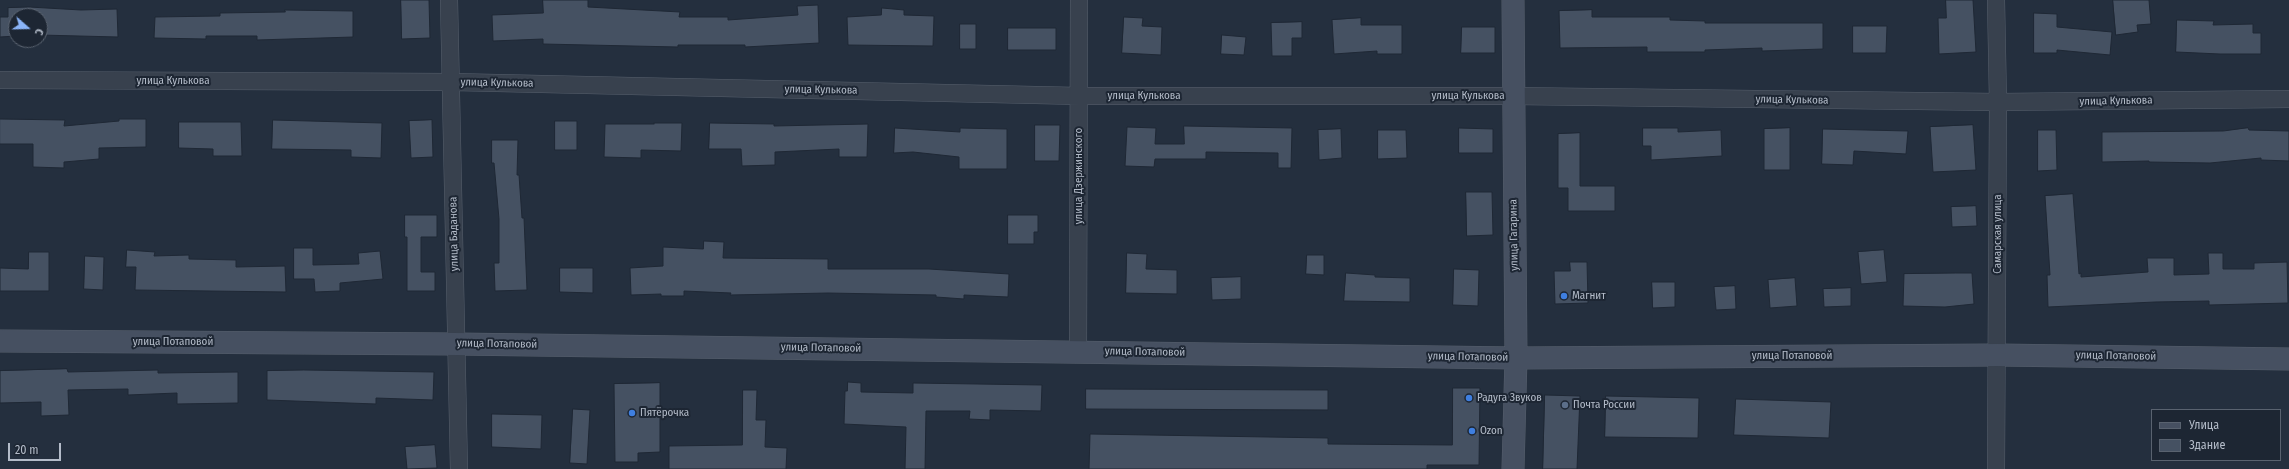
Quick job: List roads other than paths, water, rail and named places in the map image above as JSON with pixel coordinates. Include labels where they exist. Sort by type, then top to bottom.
[{"type":"main road","name":"улица Гагарина","points":[[1513,0],[1512,96],[1516,358],[1513,469]]},
{"type":"main road","name":"улица Потаповой","points":[[0,341],[456,344],[1078,351],[1516,358],[1998,355],[2289,359]]},
{"type":"street","name":"улица Баданова","points":[[449,0],[452,82],[459,469]]},
{"type":"street","name":"улица Дзержинского","points":[[1078,351],[1080,96],[1079,0]]},
{"type":"street","name":"Самарская улица","points":[[1996,0],[1998,102],[1998,355],[1996,469]]},
{"type":"street","name":"улица Кулькова","points":[[0,80],[452,82],[1080,96],[1512,96],[1998,102],[2289,100]]},
{"type":"place","name":"Магнит","points":[[1564,296]]},
{"type":"place","name":"Радуга Звуков","points":[[1469,398]]},
{"type":"place","name":"Почта России","points":[[1565,405]]},
{"type":"place","name":"Пятёрочка","points":[[632,413]]},
{"type":"place","name":"Ozon","points":[[1472,431]]}]
